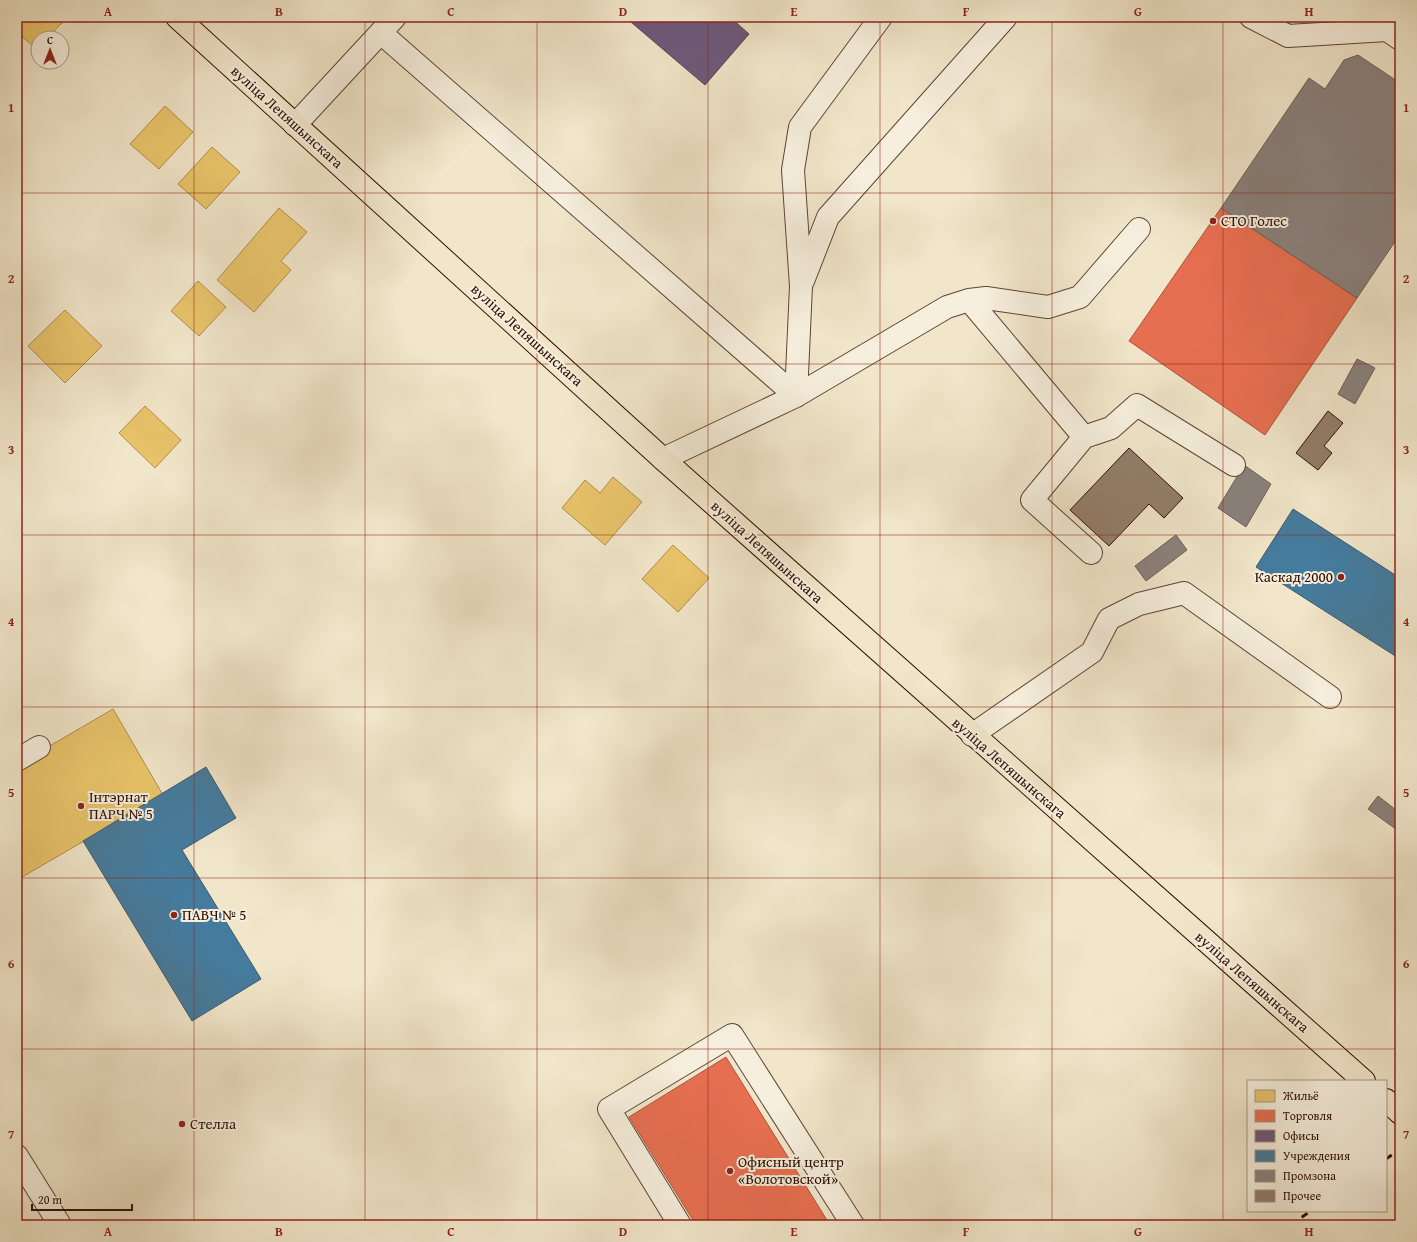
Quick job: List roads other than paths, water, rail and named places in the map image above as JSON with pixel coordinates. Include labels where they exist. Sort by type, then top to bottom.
[{"type":"main road","name":"вуліца Лепяшынскага","points":[[177,17],[663,459],[972,735],[1363,1080]]},
{"type":"main road","points":[[1387,1101],[1400,1113]]},
{"type":"lane","points":[[295,125],[395,17]]},
{"type":"lane","points":[[796,396],[801,286],[793,170],[800,126],[881,17]]},
{"type":"lane","points":[[801,286],[828,217],[1006,17]]},
{"type":"lane","points":[[1250,17],[1288,36],[1387,30],[1400,39]]},
{"type":"lane","points":[[381,33],[796,396]]},
{"type":"lane","points":[[663,459],[796,396],[948,307],[969,300],[986,298],[1048,307],[1080,297],[1139,230]]},
{"type":"lane","points":[[969,300],[1084,437]]},
{"type":"lane","points":[[1091,553],[1032,500],[1084,437],[1110,428],[1137,405],[1234,465]]},
{"type":"lane","points":[[972,735],[1092,652],[1109,620],[1139,604],[1184,593],[1330,697]]},
{"type":"lane","points":[[17,760],[39,747]]},
{"type":"lane","points":[[680,1225],[610,1108],[732,1034],[853,1225]]},
{"type":"lane","points":[[17,1156],[60,1225]]},
{"type":"railway","points":[[1387,1158],[1400,1149]]},
{"type":"railway","points":[[1290,1225],[1310,1212]]},
{"type":"place","name":"СТО Голес","points":[[1213,221]]},
{"type":"place","name":"Каскад 2000","points":[[1341,577]]},
{"type":"place","name":"Інтэрнат ПАРЧ № 5","points":[[81,806]]},
{"type":"place","name":"ПАВЧ № 5","points":[[174,915]]},
{"type":"place","name":"Стелла","points":[[182,1124]]},
{"type":"place","name":"Офисный центр «Волотовской»","points":[[730,1171]]}]
